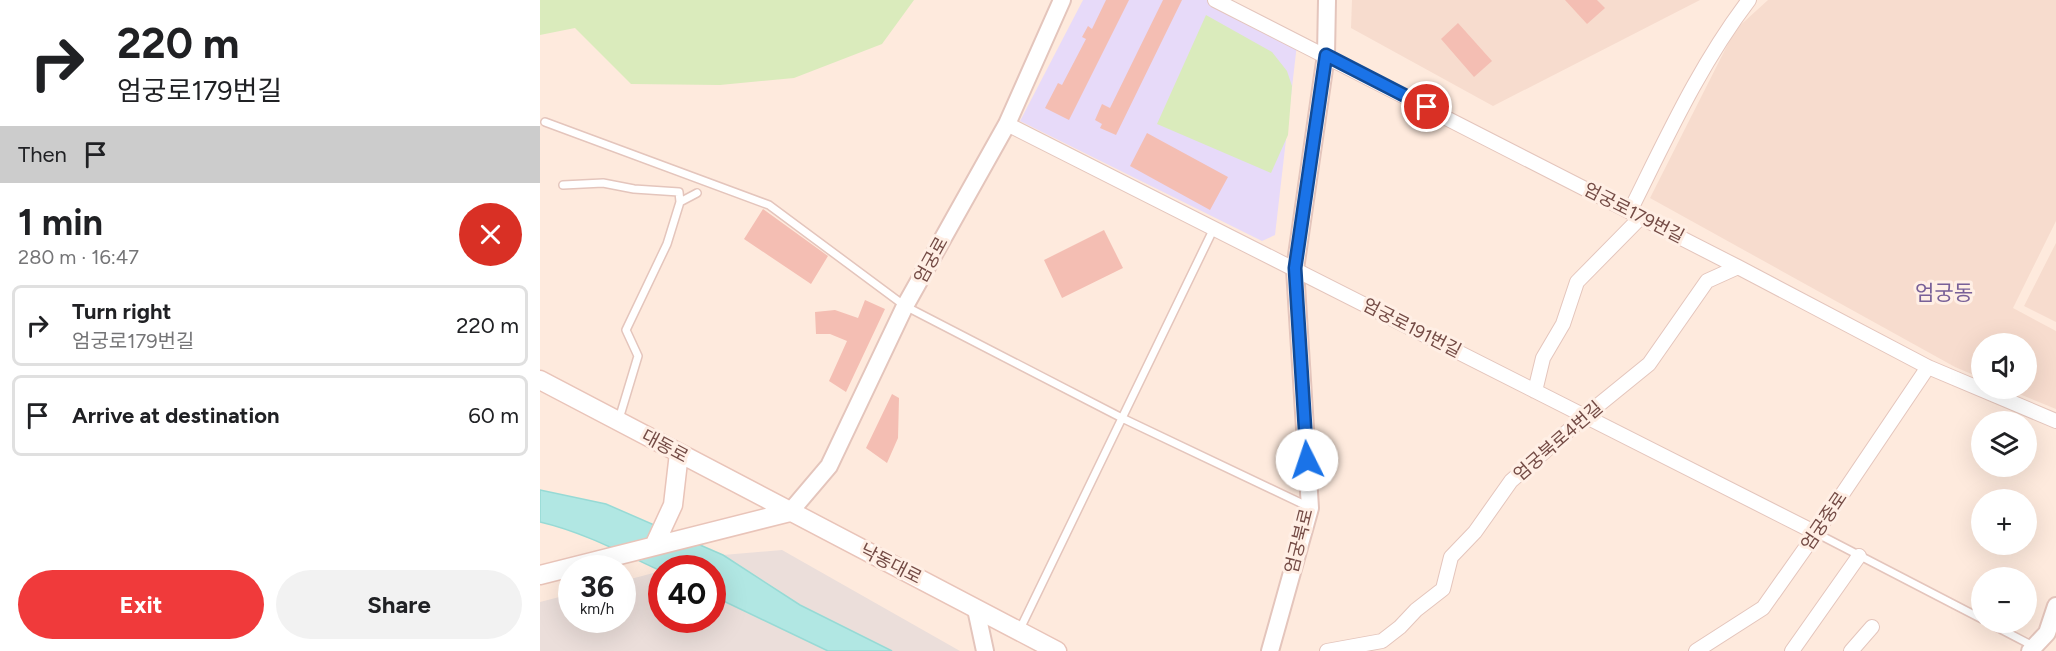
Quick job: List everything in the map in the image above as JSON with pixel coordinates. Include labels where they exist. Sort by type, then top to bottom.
[{"type":"main road","name":"대동로","points":[[540,380],[790,512]]},
{"type":"main road","points":[[654,546],[673,505],[679,453]]},
{"type":"main road","points":[[540,574],[790,512]]},
{"type":"main road","name":"낙동대로","points":[[790,512],[1057,651]]},
{"type":"street","name":"엄궁로","points":[[790,512],[829,466],[905,306],[1008,124],[1062,0]]},
{"type":"street","name":"엄궁로179번길","points":[[1215,0],[1636,214],[1928,367],[2056,421]]},
{"type":"street","name":"엄궁북로","points":[[1270,651],[1310,507],[1295,268],[1326,55],[1327,0]]},
{"type":"street","points":[[1536,391],[1543,358],[1563,324],[1576,282],[1636,214],[1689,93],[1749,0]]},
{"type":"street","name":"엄궁로191번길","points":[[1008,124],[1816,533]]},
{"type":"street","name":"엄궁북로4번길","points":[[1327,651],[1382,641],[1443,589],[1451,557],[1475,532],[1511,481],[1649,364],[1707,281],[1738,267]]},
{"type":"street","name":"엄궁중로","points":[[1696,651],[1763,608],[1928,367]]},
{"type":"street","points":[[1792,651],[1859,556]]},
{"type":"street","points":[[2032,649],[2047,633],[2056,606]]},
{"type":"street","points":[[976,609],[985,651]]},
{"type":"street","points":[[1851,651],[1872,627]]},
{"type":"lane","points":[[545,122],[769,205],[905,306],[1122,418],[1310,507]]},
{"type":"lane","points":[[563,185],[603,183],[634,189],[679,192],[680,202],[668,244],[626,330],[638,356],[618,421]]},
{"type":"lane","points":[[680,202],[697,193]]},
{"type":"lane","points":[[1019,631],[1214,228]]},
{"type":"lane","points":[[1816,533],[1971,614]]},
{"type":"lane","points":[[2005,633],[2032,649]]},
{"type":"shaded area","points":[[1083,0],[1209,0],[1297,44],[1275,235],[1262,241],[1020,121]]},
{"type":"shaded area","points":[[1352,0],[1700,0],[1493,106],[1351,28]]},
{"type":"shaded area","points":[[1768,0],[2056,0],[2056,221],[2013,308],[2056,331],[2056,409],[2032,399],[2037,399],[2037,333],[1971,333],[1971,374],[1650,198],[1735,30]]},
{"type":"shaded area","points":[[2056,243],[2056,322],[2024,306]]},
{"type":"shaded area","points":[[782,550],[960,651],[540,651],[540,602],[558,597],[558,633],[636,633],[636,578],[648,574],[648,633],[726,633],[726,555],[723,555]]},
{"type":"green space","points":[[540,0],[914,0],[882,44],[794,78],[720,85],[631,84],[575,28],[540,35]]},
{"type":"green space","points":[[1206,15],[1272,52],[1287,71],[1292,86],[1288,135],[1271,173],[1157,124]]},
{"type":"water","points":[[540,490],[606,504],[723,555],[648,555],[648,565],[636,559],[636,555],[627,555],[587,537],[540,522]]},
{"type":"water","points":[[726,557],[800,605],[892,651],[828,651],[726,602]]},
{"type":"building","points":[[1106,0],[1129,0],[1069,120],[1045,108],[1058,83],[1062,85],[1086,39],[1082,37],[1088,26],[1092,29]]},
{"type":"building","points":[[1163,0],[1182,0],[1116,135],[1100,128],[1102,124],[1095,120],[1102,104],[1110,108]]},
{"type":"building","points":[[1565,0],[1597,0],[1605,8],[1587,24]]},
{"type":"building","points":[[1458,23],[1492,61],[1474,77],[1441,39]]},
{"type":"building","points":[[1147,133],[1228,177],[1210,210],[1130,166]]},
{"type":"building","points":[[763,209],[828,256],[811,284],[744,239]]},
{"type":"building","points":[[1104,230],[1123,268],[1062,298],[1044,260]]},
{"type":"building","points":[[865,300],[885,309],[846,392],[829,381],[847,341],[830,334],[816,334],[815,312],[835,310],[858,318]]},
{"type":"building","points":[[892,394],[899,398],[898,438],[887,463],[866,448]]},
{"type":"district","name":"엄궁동","points":[[1944,292]]},
{"type":"route","points":[[1307,460],[1295,268],[1326,55],[1427,107]]}]
